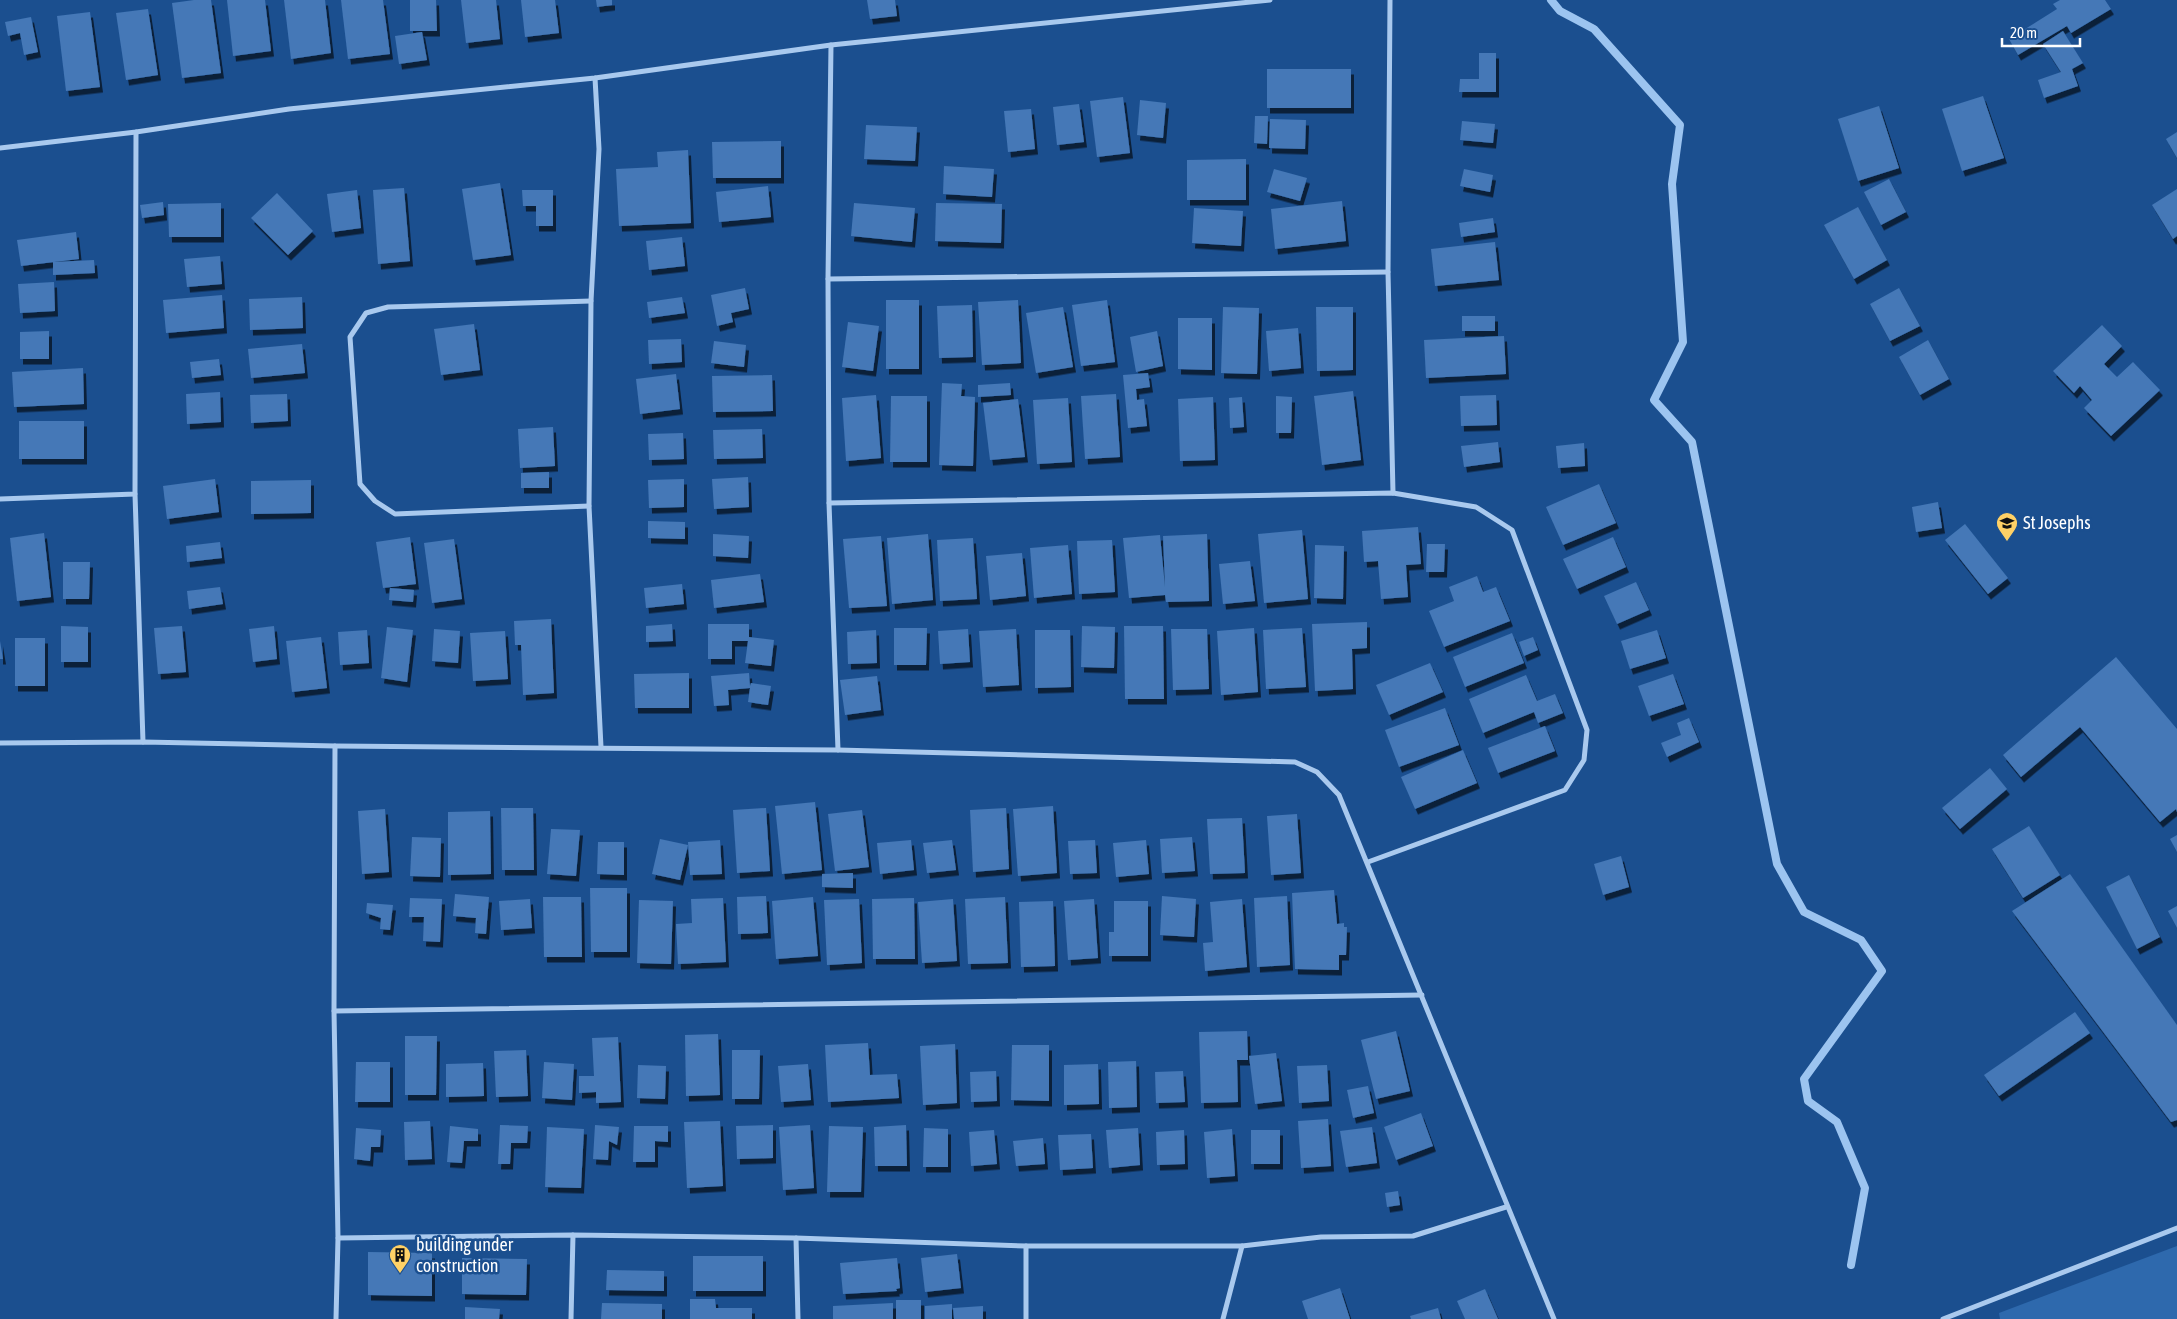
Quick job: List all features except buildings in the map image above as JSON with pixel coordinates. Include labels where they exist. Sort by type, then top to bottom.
[{"type":"street","points":[[0,148],[136,132],[289,109],[595,78],[831,45],[1270,0]]},
{"type":"street","points":[[1390,0],[1388,272],[1393,494]]},
{"type":"street","points":[[831,45],[828,279],[829,503],[838,750]]},
{"type":"street","points":[[595,78],[599,149],[591,301],[589,506],[601,746]]},
{"type":"street","points":[[136,132],[135,494],[143,742]]},
{"type":"street","points":[[828,279],[1388,272]]},
{"type":"street","points":[[589,506],[394,514],[374,501],[360,484],[350,337],[366,313],[388,307],[591,301]]},
{"type":"street","points":[[0,499],[135,494]]},
{"type":"street","points":[[829,503],[1393,494],[1476,507],[1512,530],[1587,730],[1584,760],[1565,790],[1368,862]]},
{"type":"street","points":[[0,743],[143,742],[335,746],[601,746],[1295,762],[1317,772],[1339,795],[1368,862],[1506,1206],[1554,1319]]},
{"type":"street","points":[[335,746],[334,1011],[338,1238],[336,1319]]},
{"type":"street","points":[[334,1011],[1422,995]]},
{"type":"street","points":[[338,1238],[573,1235],[796,1238],[1026,1246],[1242,1246],[1321,1237],[1413,1236],[1506,1206]]},
{"type":"street","points":[[1943,1319],[2177,1228]]},
{"type":"street","points":[[571,1319],[573,1235]]},
{"type":"street","points":[[796,1238],[798,1319]]},
{"type":"street","points":[[1026,1246],[1026,1319]]},
{"type":"street","points":[[1223,1319],[1242,1246]]},
{"type":"shaded area","points":[[2177,1246],[2177,1319],[2000,1319],[1999,1313]]},
{"type":"waterway","points":[[1551,0],[1560,11],[1594,29],[1680,125],[1672,184],[1683,342],[1654,400],[1692,442],[1777,864],[1804,912],[1861,940],[1882,971],[1804,1079],[1808,1101],[1837,1122],[1865,1188],[1851,1265]]},
{"type":"place","name":"St Josephs","points":[[2007,542]]},
{"type":"place","name":"building under construction","points":[[400,1274]]}]
